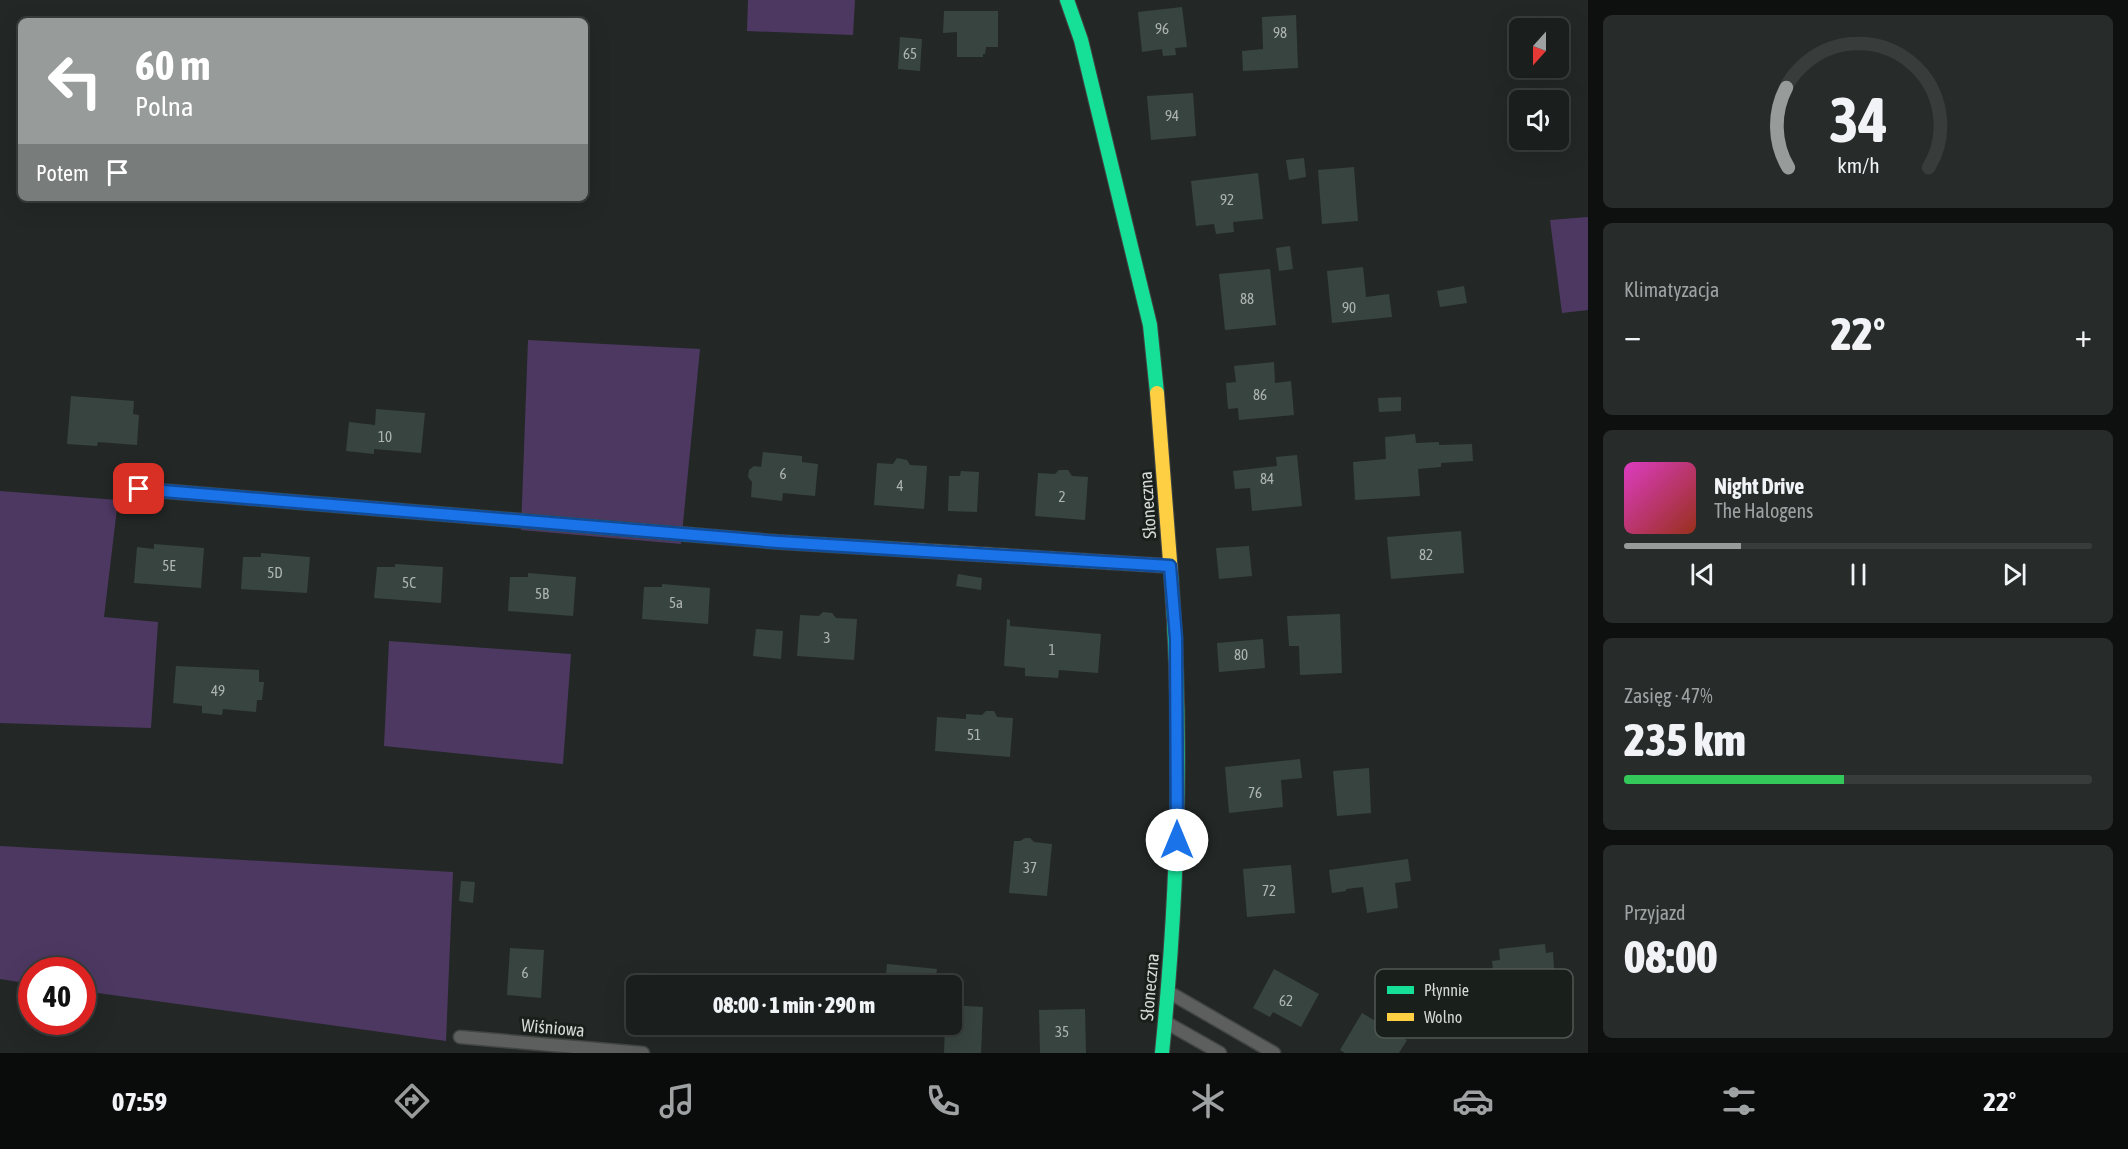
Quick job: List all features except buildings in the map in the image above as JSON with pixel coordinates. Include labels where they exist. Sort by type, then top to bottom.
[{"type":"street","name":"Słoneczna","points":[[1068,0],[1082,40],[1150,325],[1161,428],[1176,638],[1177,820],[1168,992],[1162,1053]]},
{"type":"street","points":[[139,489],[778,542],[1170,566]]},
{"type":"lane","points":[[1168,992],[1274,1053]]},
{"type":"lane","points":[[1166,1022],[1220,1053]]},
{"type":"lane","name":"Wiśniowa","points":[[460,1037],[643,1053]]},
{"type":"shaded area","points":[[748,0],[855,0],[853,35],[747,31]]},
{"type":"shaded area","points":[[1588,217],[1588,310],[1562,313],[1550,220]]},
{"type":"shaded area","points":[[528,340],[700,349],[681,544],[521,530]]},
{"type":"shaded area","points":[[0,491],[118,500],[104,617],[158,622],[151,728],[0,723]]},
{"type":"shaded area","points":[[389,641],[571,654],[563,764],[384,746]]},
{"type":"shaded area","points":[[0,846],[453,872],[446,1041],[96,993],[96,957],[18,957],[18,982],[0,979]]},
{"type":"traffic: fast","points":[[1067,0],[1081,40],[1150,325],[1157,393]]},
{"type":"traffic: fast","points":[[139,489],[778,542],[894,549]]},
{"type":"traffic: fast","points":[[1162,1053],[1172,933],[1177,814],[1177,694],[1171,574]]},
{"type":"traffic: slow","points":[[1157,393],[1171,574]]},
{"type":"traffic: slow","points":[[894,549],[1170,566]]},
{"type":"route","points":[[139,489],[778,542],[1170,566],[1176,638],[1177,840]]}]
